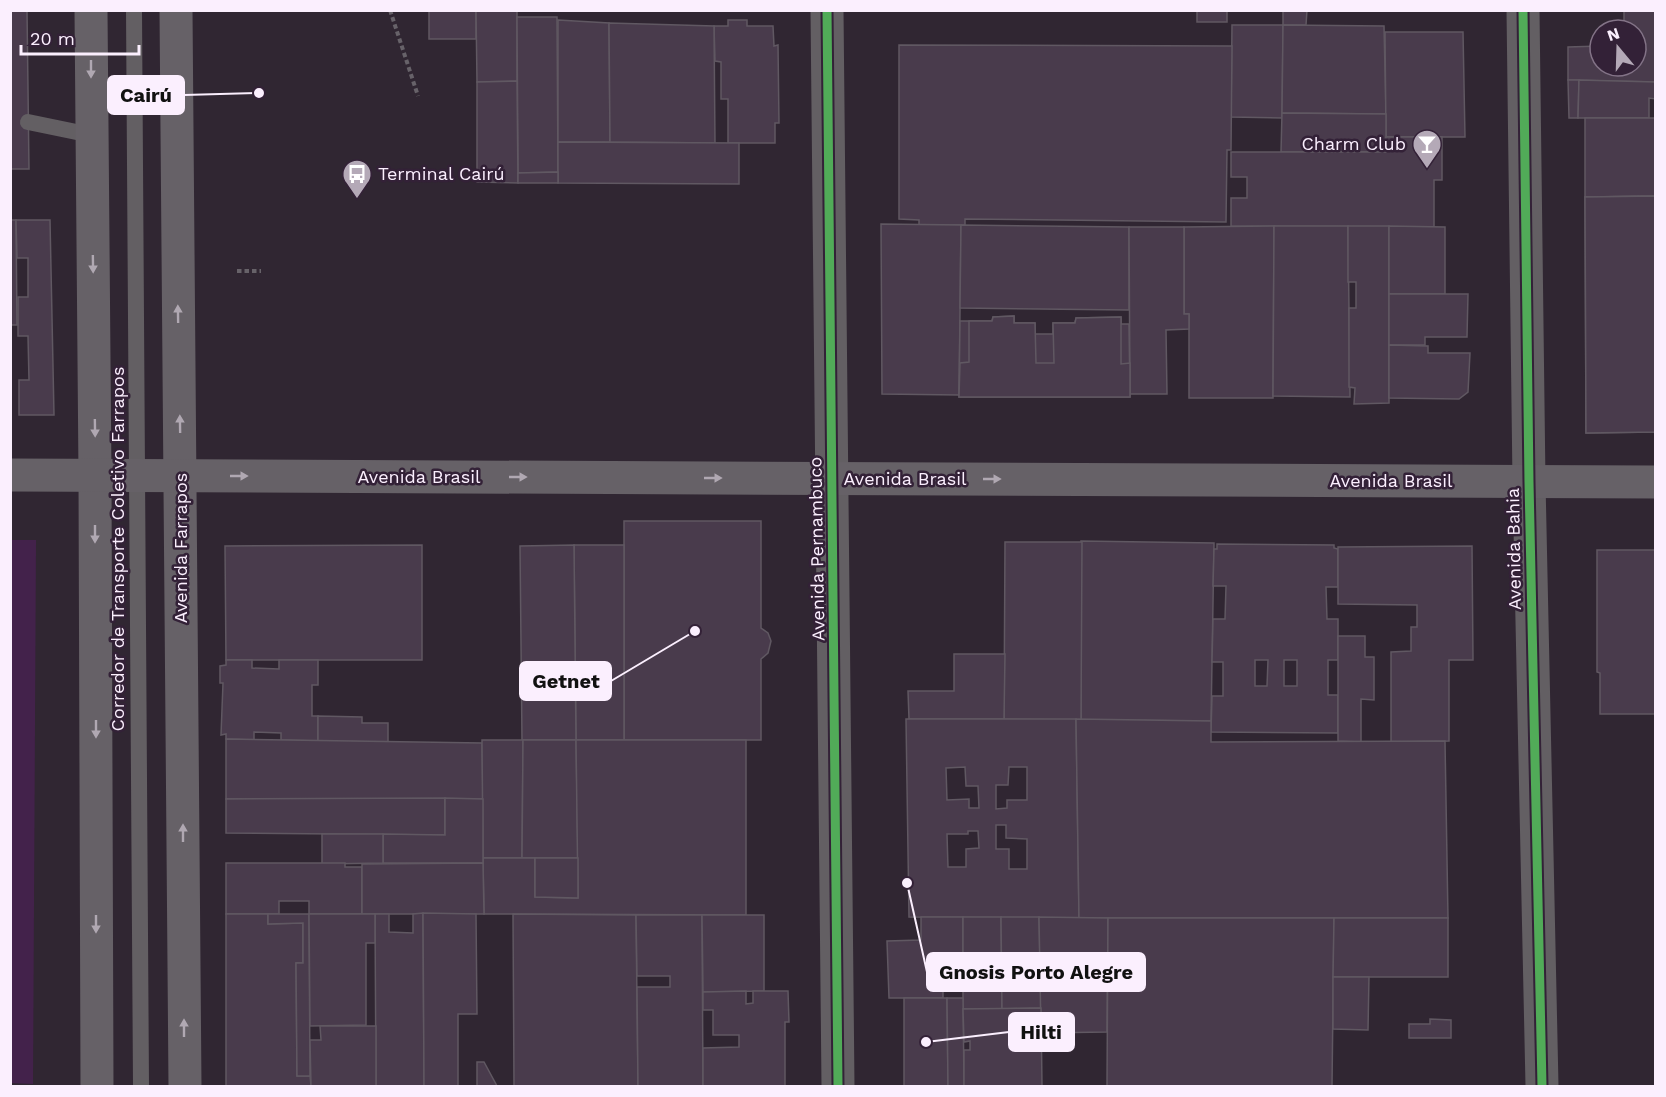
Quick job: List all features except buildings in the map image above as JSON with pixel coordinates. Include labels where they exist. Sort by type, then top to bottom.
[{"type":"main road","points":[[91,10],[97,1086]]},
{"type":"main road","name":"Avenida Farrapos","points":[[176,10],[185,1086]]},
{"type":"main road","name":"Avenida Brasil","points":[[10,475],[1656,482]]},
{"type":"street","name":"Avenida Pernambuco","points":[[827,10],[838,1086]]},
{"type":"street","name":"Avenida Bahia","points":[[1523,10],[1529,482],[1542,1086]]},
{"type":"lane","name":"Corredor de Transporte Coletivo Farrapos","points":[[134,10],[141,1086]]},
{"type":"lane","points":[[28,122],[91,135]]},
{"type":"path","points":[[390,10],[418,96]]},
{"type":"path","points":[[237,271],[261,271]]},
{"type":"shaded area","points":[[11,540],[36,540],[33,1084],[10,1083]]},
{"type":"cycle path","points":[[827,10],[838,1086]]},
{"type":"cycle path","points":[[1523,10],[1529,482],[1542,1086]]},
{"type":"place","name":"Cairú","points":[[259,93]]},
{"type":"place","name":"Charm Club","points":[[1427,170]]},
{"type":"place","name":"Terminal Cairú","points":[[357,200]]},
{"type":"place","name":"Getnet","points":[[695,631]]},
{"type":"place","name":"Gnosis Porto Alegre","points":[[907,883]]},
{"type":"place","name":"Hilti","points":[[926,1042]]}]
